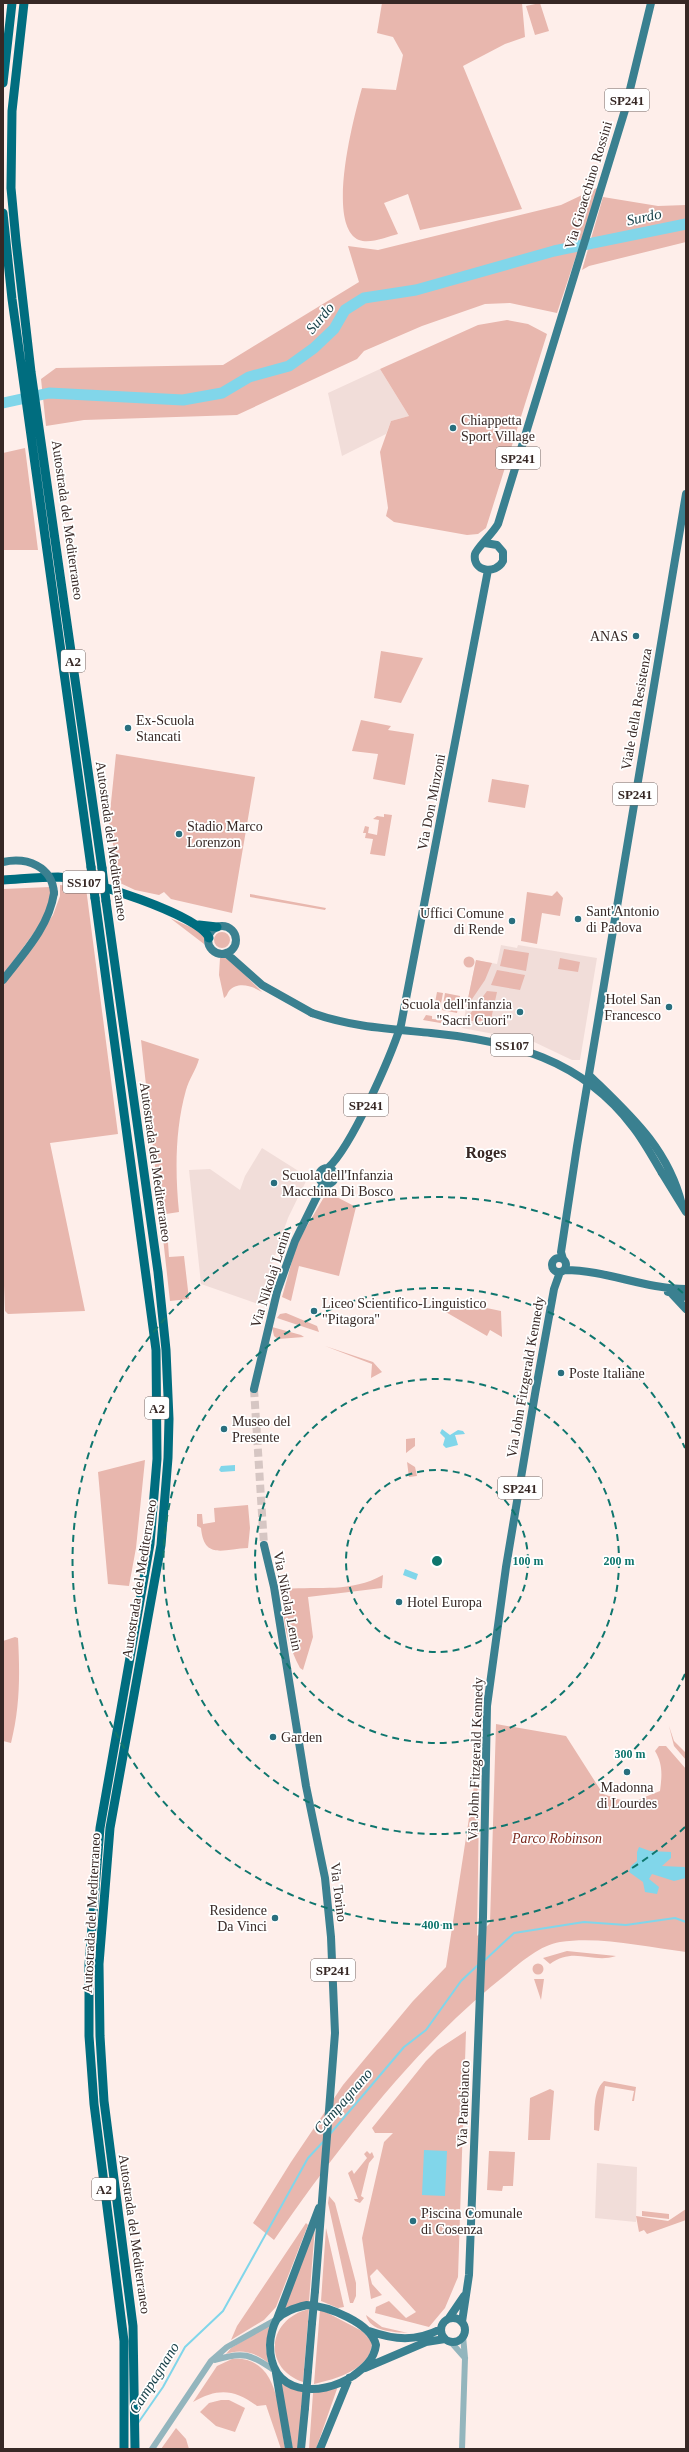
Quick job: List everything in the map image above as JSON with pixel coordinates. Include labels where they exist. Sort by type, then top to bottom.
[{"type":"highway","points":[[3,83],[12,3]]},
{"type":"highway","name":"Autostrada del Mediterraneo","points":[[24,3],[15,67],[10,154],[34,457],[155,1342],[158,1420],[157,1459],[150,1544],[100,1828],[92,1916],[89,2036],[100,2159],[124,2341],[124,2449]]},
{"type":"highway","name":"Autostrada del Mediterraneo","points":[[3,213],[27,372],[44,455],[158,1272],[166,1350],[169,1419],[168,1458],[161,1545],[110,1828],[102,1917],[100,2036],[110,2158],[133,2326],[135,2449]]},
{"type":"highway","name":"SS107","points":[[3,881],[58,877],[86,882],[152,904],[194,924],[205,931],[208,938]]},
{"type":"highway","name":"SS107","points":[[194,924],[217,927]]},
{"type":"main road","name":"Via Gioacchino Rossini","points":[[485,543],[498,524],[625,110],[652,3]]},
{"type":"main road","name":"Viale della Resistenza","points":[[586,1095],[686,494]]},
{"type":"main road","points":[[485,543],[497,545],[504,556],[498,567],[488,570],[480,567],[475,559],[477,550],[485,543]]},
{"type":"main road","name":"Via Don Minzoni","points":[[396,1038],[420,932],[488,570]]},
{"type":"main road","points":[[3,862],[25,861],[43,869],[52,881],[54,893],[51,908],[46,920],[4,978]]},
{"type":"main road","name":"SS107","points":[[217,927],[225,926],[232,930],[236,938],[234,946],[246,971]]},
{"type":"main road","points":[[208,938],[211,931],[217,927]]},
{"type":"main road","name":"SS107","points":[[208,938],[209,944],[213,950],[226,953],[273,992],[312,1013],[359,1026],[492,1040],[521,1048],[552,1060],[596,1089],[633,1127],[684,1209]]},
{"type":"main road","points":[[226,953],[234,946]]},
{"type":"main road","name":"Via Nikolaj Lenin","points":[[328,1168],[334,1173],[336,1178],[330,1184],[324,1182],[319,1174],[323,1168],[328,1168],[337,1160],[360,1116],[396,1038]]},
{"type":"main road","points":[[589,1075],[636,1120],[657,1148],[676,1181],[684,1209]]},
{"type":"main road","name":"Via John Fitzgerald Kennedy","points":[[483,1917],[487,1706],[492,1658],[535,1394],[554,1289],[563,1266],[561,1252],[586,1095]]},
{"type":"main road","name":"Via Nikolaj Lenin","points":[[254,1389],[277,1292],[295,1241],[324,1182]]},
{"type":"main road","points":[[563,1266],[657,1287],[686,1289]]},
{"type":"main road","points":[[657,1287],[686,1297]]},
{"type":"main road","points":[[672,1293],[686,1309]]},
{"type":"main road","name":"Via Nikolaj Lenin","points":[[264,1545],[287,1662]]},
{"type":"main road","name":"Via Torino","points":[[287,1662],[292,1702],[325,1878],[334,1988],[335,2033],[323,2198]]},
{"type":"main road","name":"Via Panebianco","points":[[462,2322],[467,2292],[483,1917]]},
{"type":"main road","points":[[289,2449],[270,2342],[277,2319],[323,2198]]},
{"type":"main road","name":"SP241","points":[[301,2449],[323,2198]]},
{"type":"main road","points":[[447,2340],[441,2329],[443,2322],[449,2318],[467,2292]]},
{"type":"main road","points":[[277,2319],[296,2308],[320,2306],[340,2314],[367,2330],[386,2337],[409,2339],[427,2336],[441,2329]]},
{"type":"main road","points":[[275,2372],[293,2386],[307,2390],[323,2389],[349,2378],[361,2370],[426,2342],[447,2340],[457,2341],[463,2336],[465,2329],[462,2322],[456,2318],[449,2318]]},
{"type":"main road","points":[[361,2370],[369,2362],[375,2351],[375,2340],[367,2330]]},
{"type":"main road","points":[[320,2449],[349,2378]]},
{"type":"street","points":[[152,2449],[211,2361],[227,2346],[277,2319]]},
{"type":"street","points":[[462,2449],[465,2358],[463,2336]]},
{"type":"street","points":[[447,2340],[465,2358]]},
{"type":"street","points":[[211,2361],[236,2354],[247,2354],[275,2372]]},
{"type":"shaded area","points":[[380,369],[409,416],[391,421],[386,434],[342,456],[328,393]]},
{"type":"shaded area","points":[[501,945],[517,948],[518,945],[597,958],[580,1060],[572,1060],[532,1041],[462,1028],[476,960],[497,964]]},
{"type":"shaded area","points":[[262,1148],[308,1177],[288,1218],[258,1304],[201,1284],[189,1170],[210,1169],[240,1190],[245,1176]]},
{"type":"shaded area","points":[[597,2163],[637,2167],[636,2222],[595,2218]]},
{"type":"green space","points":[[382,3],[522,3],[525,37],[505,44],[463,66],[522,209],[420,230],[408,194],[384,203],[398,234],[378,240],[363,241],[359,240],[349,230],[344,214],[343,193],[345,169],[353,121],[362,88],[396,90],[403,55],[393,37],[377,33]]},
{"type":"green space","points":[[540,3],[549,31],[535,35],[526,6]]},
{"type":"green space","points":[[599,187],[557,313],[510,303],[485,304],[422,326],[364,351],[357,359],[237,415],[84,420],[46,426],[41,379],[56,368],[223,365],[359,282],[348,246],[378,250],[561,205]]},
{"type":"green space","points":[[603,197],[658,206],[686,205],[686,242],[589,266],[582,270]]},
{"type":"green space","name":"Chiappetta Sport Village","points":[[507,320],[528,324],[547,334],[486,528],[478,534],[467,535],[394,522],[386,516],[388,508],[380,452],[391,421],[409,416],[380,369],[478,325]]},
{"type":"green space","points":[[25,448],[38,550],[3,550],[3,453]]},
{"type":"green space","points":[[381,651],[423,658],[401,703],[374,698]]},
{"type":"green space","points":[[361,720],[391,726],[388,730],[414,734],[405,785],[373,779],[378,754],[352,751]]},
{"type":"green space","name":"Stadio Marco Lorenzon","points":[[116,754],[255,777],[232,913],[171,899],[164,892],[159,895],[135,890],[120,883],[109,822]]},
{"type":"green space","points":[[492,779],[529,785],[525,808],[488,802]]},
{"type":"green space","points":[[384,814],[392,815],[385,856],[370,854],[373,839],[365,838],[366,833],[363,833],[365,826],[369,827],[368,833],[377,835],[379,820],[373,819],[377,816],[384,817]]},
{"type":"green space","points":[[60,885],[86,888],[118,1134],[50,1143],[85,1311],[8,1314],[5,1311],[3,1260],[3,985],[53,915],[60,896]]},
{"type":"green space","points":[[50,887],[52,891],[44,919],[3,975],[3,889]]},
{"type":"green space","points":[[557,891],[563,898],[560,916],[542,913],[537,944],[521,941],[527,892],[552,896]]},
{"type":"green space","points":[[250,894],[326,908],[325,910],[250,897]]},
{"type":"green space","points":[[170,918],[204,933],[204,944]]},
{"type":"green space","points":[[222,932],[228,934],[230,940],[228,946],[222,948],[216,946],[214,940],[216,934]]},
{"type":"green space","points":[[504,949],[529,953],[526,971],[500,966]]},
{"type":"green space","points":[[469,956],[473,958],[475,962],[473,966],[469,968],[465,966],[463,962],[465,958]]},
{"type":"green space","points":[[220,958],[228,958],[262,992],[250,986],[241,985],[229,991],[224,998],[219,975]]},
{"type":"green space","points":[[560,958],[580,962],[578,972],[558,969]]},
{"type":"green space","points":[[476,960],[492,963],[485,980],[466,1008]]},
{"type":"green space","points":[[497,970],[525,975],[520,990],[491,985]]},
{"type":"green space","points":[[487,991],[497,992],[490,1024],[484,1021],[468,1021],[470,1014]]},
{"type":"green space","points":[[437,992],[443,993],[440,1009],[434,1008]]},
{"type":"green space","points":[[445,993],[460,996],[457,1013],[442,1010]]},
{"type":"green space","points":[[426,1015],[432,1016],[432,1019],[453,1019],[452,1025],[423,1020]]},
{"type":"green space","points":[[141,1040],[199,1059],[186,1090],[182,1105],[178,1135],[177,1182],[179,1212],[166,1214],[169,1257],[184,1256],[189,1299],[170,1301]]},
{"type":"green space","points":[[327,1192],[356,1207],[339,1276],[299,1266],[291,1301],[282,1297],[297,1243]]},
{"type":"green space","points":[[448,1300],[501,1311],[502,1337],[490,1330],[487,1336],[444,1311]]},
{"type":"green space","points":[[286,1313],[317,1326],[319,1332],[277,1318],[280,1314]]},
{"type":"green space","points":[[272,1327],[304,1337],[278,1339],[274,1336]]},
{"type":"green space","points":[[325,1346],[373,1362],[382,1372],[371,1378],[372,1364]]},
{"type":"green space","points":[[415,1438],[415,1446],[406,1453],[406,1439]]},
{"type":"green space","points":[[145,1460],[136,1548],[129,1586],[108,1584],[98,1472]]},
{"type":"green space","points":[[407,1462],[415,1467],[417,1476],[409,1477]]},
{"type":"green space","points":[[248,1505],[250,1528],[248,1548],[223,1551],[211,1549],[206,1545],[201,1528],[197,1526],[197,1514],[202,1514],[203,1524],[215,1522],[214,1508]]},
{"type":"green space","points":[[383,1575],[382,1588],[308,1597],[313,1637],[303,1670],[300,1668],[291,1649],[284,1620],[283,1610],[285,1589],[347,1587],[371,1581]]},
{"type":"green space","points":[[15,1637],[18,1638],[19,1691],[11,1743],[3,1741],[3,1641]]},
{"type":"green space","name":"Parco Robinson","points":[[496,1724],[566,1736],[603,1794],[630,1803],[660,1791],[661,1770],[658,1756],[655,1751],[659,1746],[666,1746],[686,1769],[686,1952],[591,1940],[560,1942],[546,1946],[532,1954],[475,2001],[442,2031],[411,2064],[353,2132],[274,2240],[253,2223],[291,2162],[343,2085],[413,2001],[446,1967],[480,1747],[477,1936],[490,1923]]},
{"type":"green space","points":[[669,1726],[674,1741],[686,1753],[686,1760],[674,1746]]},
{"type":"green space","points":[[567,1951],[616,1956],[599,1958],[567,1956],[550,1964],[543,1958]]},
{"type":"green space","points":[[536,1964],[540,1964],[542,1965],[542,1973],[536,1974],[533,1971],[533,1967]]},
{"type":"green space","points":[[534,1979],[544,1979],[541,2000]]},
{"type":"green space","name":"Piscina Comunale di Cosenza","points":[[466,2031],[458,2277],[445,2308],[429,2327],[375,2313],[376,2307],[389,2301],[406,2318],[416,2312],[377,2269],[370,2276],[372,2284],[382,2295],[371,2299],[362,2238],[384,2142],[393,2133],[375,2133],[372,2128],[426,2061],[437,2050]]},
{"type":"green space","points":[[604,2081],[636,2087],[634,2101],[632,2101],[634,2091],[605,2086],[599,2131],[594,2130],[595,2104],[598,2091]]},
{"type":"green space","points":[[550,2089],[554,2091],[550,2140],[528,2140],[530,2098]]},
{"type":"green space","points":[[367,2151],[370,2154],[372,2152],[374,2157],[369,2163],[361,2196],[364,2198],[360,2203],[354,2199],[358,2199],[348,2173],[352,2170],[354,2174],[367,2158],[364,2154]]},
{"type":"green space","points":[[489,2151],[515,2152],[513,2186],[503,2186],[502,2191],[487,2190]]},
{"type":"green space","points":[[329,2196],[335,2203],[356,2283],[356,2296],[353,2303],[350,2303],[328,2203]]},
{"type":"green space","points":[[686,2209],[686,2220],[647,2234],[644,2230],[639,2232],[636,2216],[668,2221]]},
{"type":"green space","points":[[642,2211],[669,2214],[669,2219],[642,2216]]},
{"type":"green space","points":[[306,2223],[308,2225],[276,2307],[264,2320],[231,2340],[237,2326]]},
{"type":"green space","points":[[315,2227],[309,2301],[284,2310]]},
{"type":"green space","points":[[326,2228],[344,2307],[338,2308],[321,2301]]},
{"type":"green space","points":[[309,2309],[303,2382],[290,2375],[281,2366],[276,2355],[275,2344],[278,2333],[285,2323],[295,2314]]},
{"type":"green space","points":[[320,2309],[362,2331],[372,2342],[366,2359],[359,2366],[342,2376],[314,2384]]},
{"type":"green space","points":[[366,2315],[382,2327],[408,2333],[377,2328],[368,2321]]},
{"type":"green space","points":[[270,2325],[266,2346],[268,2363],[264,2359],[248,2352],[237,2351],[226,2354],[231,2348]]},
{"type":"green space","points":[[232,2359],[248,2360],[260,2367],[268,2377],[274,2390],[278,2405],[285,2449],[281,2449],[266,2405],[257,2406],[241,2396],[226,2392],[210,2394],[193,2402],[217,2366]]},
{"type":"green space","points":[[280,2381],[303,2392],[299,2449],[293,2449]]},
{"type":"green space","points":[[338,2386],[316,2449],[309,2449],[313,2393]]},
{"type":"green space","points":[[229,2400],[245,2408],[235,2432],[216,2426],[200,2412],[209,2403]]},
{"type":"green space","points":[[176,2428],[186,2439],[189,2449],[161,2449]]},
{"type":"water","points":[[442,1429],[450,1435],[458,1430],[463,1431],[465,1434],[455,1435],[458,1445],[446,1448],[443,1445],[445,1438],[440,1433]]},
{"type":"water","points":[[235,1465],[235,1471],[221,1472],[219,1470],[221,1466]]},
{"type":"water","points":[[405,1569],[418,1574],[416,1580],[403,1575]]},
{"type":"water","points":[[639,1847],[650,1851],[671,1852],[671,1858],[662,1866],[686,1868],[686,1878],[674,1881],[652,1874],[649,1879],[659,1887],[657,1894],[645,1892],[643,1882],[629,1872],[631,1866],[637,1861],[637,1852]]},
{"type":"water","points":[[424,2150],[447,2151],[445,2196],[422,2195]]},
{"type":"waterway","name":"Surdo","points":[[3,403],[49,393],[183,400],[222,393],[249,377],[289,366],[314,348],[334,329],[345,310],[364,298],[416,290],[554,251],[686,224]]},
{"type":"waterway","name":"Campagnano","points":[[485,1960],[514,1933],[584,1922],[626,1925],[675,1918],[686,1922]]},
{"type":"waterway","name":"Campagnano","points":[[330,2134],[404,2047],[426,2030],[461,1981],[478,1965]]},
{"type":"waterway","name":"Campagnano","points":[[138,2423],[163,2387],[185,2347],[223,2311],[308,2158],[323,2142]]},
{"type":"tunnel","points":[[254,1389],[264,1545]]},
{"type":"place","name":"Chiappetta Sport Village","points":[[453,428]]},
{"type":"place","name":"ANAS","points":[[636,636]]},
{"type":"place","name":"Ex-Scuola Stancati","points":[[128,728]]},
{"type":"place","name":"Stadio Marco Lorenzon","points":[[179,834]]},
{"type":"place","name":"Sant'Antonio di Padova","points":[[578,919]]},
{"type":"place","name":"Uffici Comune di Rende","points":[[512,921]]},
{"type":"place","name":"Hotel San Francesco","points":[[669,1007]]},
{"type":"place","name":"Scuola dell'infanzia \"Sacri Cuori\"","points":[[520,1012]]},
{"type":"place","name":"Scuola dell'Infanzia Macchina Di Bosco","points":[[274,1183]]},
{"type":"place","name":"Liceo Scientifico-Linguistico \"Pitagora\"","points":[[314,1311]]},
{"type":"place","name":"Poste Italiane","points":[[561,1373]]},
{"type":"place","name":"Museo del Presente","points":[[224,1429]]},
{"type":"place","name":"Hotel Europa","points":[[399,1602]]},
{"type":"place","name":"Garden","points":[[273,1737]]},
{"type":"place","name":"Madonna di Lourdes","points":[[627,1772]]},
{"type":"place","name":"Residence Da Vinci","points":[[275,1918]]},
{"type":"place","name":"Piscina Comunale di Cosenza","points":[[413,2221]]},
{"type":"district","name":"Roges","points":[[486,1152]]}]
